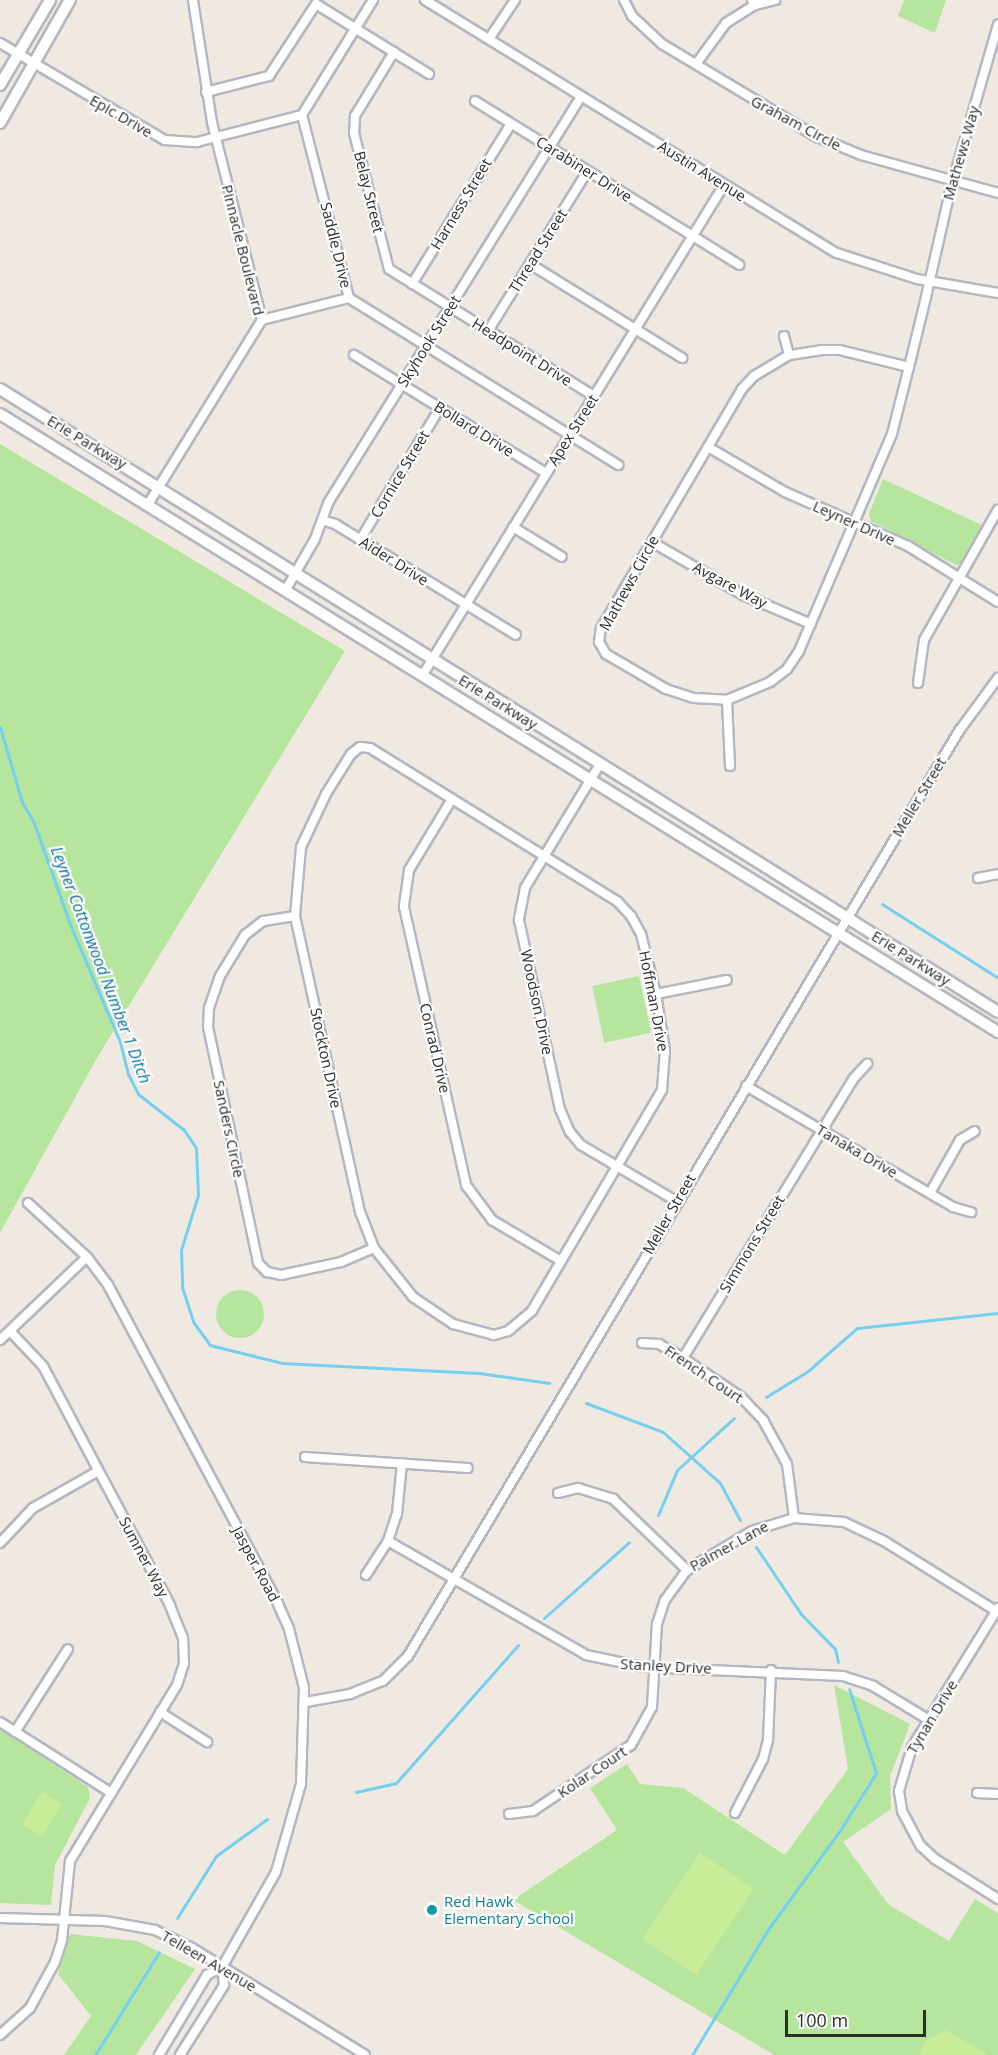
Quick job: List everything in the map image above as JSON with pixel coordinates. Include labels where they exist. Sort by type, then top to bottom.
[{"type":"main road","points":[[0,85],[50,0]]},
{"type":"main road","points":[[0,123],[70,0]]},
{"type":"main road","name":"Erie Parkway","points":[[0,389],[159,486],[432,660],[998,1012]]},
{"type":"main road","name":"Erie Parkway","points":[[0,414],[998,1032]]},
{"type":"street","name":"Pinnacle Boulevard","points":[[147,506],[262,320],[206,92],[193,0]]},
{"type":"street","points":[[302,115],[373,0]]},
{"type":"street","name":"Austin Avenue","points":[[425,0],[837,253],[929,281],[998,293]]},
{"type":"street","points":[[489,39],[514,0]]},
{"type":"street","name":"Graham Circle","points":[[624,0],[646,32],[817,137],[861,155],[998,193]]},
{"type":"street","points":[[696,64],[726,23],[754,3],[775,0]]},
{"type":"street","points":[[206,92],[269,76],[278,68],[316,4],[429,74]]},
{"type":"street","name":"Mathews Way","points":[[929,281],[953,181],[998,25]]},
{"type":"street","name":"Epic Drive","points":[[0,43],[165,140],[186,143],[216,138],[302,115]]},
{"type":"street","name":"Belay Street","points":[[394,52],[355,116],[354,133],[388,269],[450,308]]},
{"type":"street","name":"Skyhook Street","points":[[285,591],[296,574],[328,503],[581,96]]},
{"type":"street","name":"Carabiner Drive","points":[[475,101],[739,265]]},
{"type":"street","name":"Saddle Drive","points":[[302,115],[349,298],[618,465]]},
{"type":"street","name":"Harness Street","points":[[412,284],[511,124]]},
{"type":"street","name":"Thread Street","points":[[488,331],[587,172]]},
{"type":"street","name":"Apex Street","points":[[422,676],[724,185]]},
{"type":"street","points":[[530,264],[682,358]]},
{"type":"street","name":"Mathews Circle","points":[[909,367],[839,350],[789,355],[754,376],[742,389],[600,628],[599,642],[606,654],[666,689],[694,698],[727,700],[770,682],[787,669],[811,624],[856,524],[892,434],[909,367],[929,281]]},
{"type":"street","points":[[262,320],[349,298]]},
{"type":"street","name":"Headpoint Drive","points":[[450,308],[594,396]]},
{"type":"street","points":[[784,336],[789,355]]},
{"type":"street","name":"Bollard Drive","points":[[354,355],[546,474]]},
{"type":"street","name":"Cornice Street","points":[[360,540],[440,408]]},
{"type":"street","name":"Leyner Drive","points":[[708,447],[784,492],[908,546],[962,577],[998,602]]},
{"type":"street","points":[[918,683],[924,640],[962,577],[998,510]]},
{"type":"street","name":"Aider Drive","points":[[322,520],[360,540],[516,635]]},
{"type":"street","points":[[513,527],[562,557]]},
{"type":"street","name":"Avgare Way","points":[[652,542],[743,595],[811,624]]},
{"type":"street","name":"Meller Street","points":[[306,1702],[350,1694],[383,1681],[397,1670],[454,1579],[676,1201],[959,730],[998,678]]},
{"type":"street","points":[[727,700],[730,766]]},
{"type":"street","name":"Hoffman Drive","points":[[360,747],[370,748],[617,901],[631,916],[640,934],[656,994],[665,1050],[662,1089],[561,1261],[519,1324],[494,1335],[477,1334]]},
{"type":"street","name":"Stockton Drive","points":[[360,747],[351,754],[326,794],[301,847],[295,916],[360,1212],[374,1248],[413,1297],[453,1324],[477,1334]]},
{"type":"street","name":"Woodson Drive","points":[[600,764],[525,888],[519,920],[560,1109],[581,1145],[676,1201]]},
{"type":"street","name":"Conrad Drive","points":[[452,799],[409,870],[404,907],[466,1185],[492,1220],[561,1261]]},
{"type":"street","points":[[978,879],[998,874]]},
{"type":"street","name":"Sanders Circle","points":[[295,916],[263,921],[245,935],[220,976],[209,1008],[210,1039],[258,1263],[267,1272],[281,1275],[341,1262],[374,1248]]},
{"type":"street","points":[[656,994],[727,980]]},
{"type":"street","name":"Simmons Street","points":[[683,1358],[821,1130],[853,1079],[867,1064]]},
{"type":"street","name":"Tanaka Drive","points":[[746,1086],[930,1192],[970,1212]]},
{"type":"street","points":[[930,1192],[960,1140],[975,1131]]},
{"type":"street","name":"Jasper Road","points":[[28,1203],[87,1257],[127,1319],[278,1604],[297,1655],[306,1702],[301,1784],[292,1825],[276,1872],[222,1967]]},
{"type":"street","points":[[0,1340],[87,1257]]},
{"type":"street","name":"Sumner Way","points":[[0,2035],[22,2018],[55,1962],[64,1920],[70,1861],[160,1712],[184,1664],[183,1638],[98,1471],[43,1366],[10,1330]]},
{"type":"street","name":"French Court","points":[[642,1343],[659,1344],[683,1358],[741,1397],[763,1420],[787,1464],[794,1518]]},
{"type":"street","points":[[305,1457],[468,1468]]},
{"type":"street","points":[[366,1575],[388,1541],[400,1498],[402,1463]]},
{"type":"street","points":[[0,1543],[33,1508],[98,1471]]},
{"type":"street","points":[[558,1492],[578,1488],[613,1499],[687,1570]]},
{"type":"street","name":"Palmer Lane","points":[[654,1667],[662,1608],[687,1570],[752,1531],[794,1518],[844,1522],[863,1530],[997,1610]]},
{"type":"street","name":"Stanley Drive","points":[[388,1541],[585,1655],[610,1663],[654,1667],[771,1670],[856,1679],[930,1720]]},
{"type":"street","name":"Tynan Drive","points":[[997,1610],[930,1720],[902,1772],[902,1811],[909,1830],[935,1859],[998,1899]]},
{"type":"street","points":[[15,1732],[68,1649]]},
{"type":"street","name":"Kolar Court","points":[[509,1814],[533,1811],[631,1744],[652,1707],[654,1667]]},
{"type":"street","points":[[735,1813],[763,1759],[768,1740],[771,1670]]},
{"type":"street","points":[[160,1712],[207,1743]]},
{"type":"street","points":[[0,1722],[110,1792]]},
{"type":"street","points":[[977,1793],[998,1794]]},
{"type":"street","name":"Telleen Avenue","points":[[0,1918],[105,1921],[155,1930],[222,1967],[365,2055]]},
{"type":"street","points":[[159,2055],[207,1975],[222,1967],[224,1984],[180,2055]]},
{"type":"green space","points":[[904,0],[946,0],[935,33],[898,16]]},
{"type":"green space","points":[[0,444],[345,651],[97,1058],[0,1233]]},
{"type":"green space","points":[[883,479],[984,526],[964,562],[956,565],[871,521],[869,514]]},
{"type":"green space","points":[[639,976],[651,1033],[604,1043],[592,986]]},
{"type":"green space","points":[[240,1290],[257,1297],[264,1314],[257,1331],[240,1338],[223,1331],[216,1314],[223,1297]]},
{"type":"green space","points":[[834,1685],[910,1724],[890,1776],[891,1809],[843,1842],[888,1904],[949,1941],[975,1899],[998,1913],[998,2055],[774,2055],[513,1900],[617,1830],[590,1788],[627,1764],[640,1784],[683,1788],[785,1855],[848,1769]]},
{"type":"green space","points":[[0,1729],[88,1787],[90,1798],[55,1865],[51,1905],[0,1903]]},
{"type":"green space","points":[[42,1792],[62,1804],[42,1836],[22,1825]]},
{"type":"green space","points":[[700,1853],[754,1889],[696,1975],[642,1938]]},
{"type":"green space","points":[[70,1934],[137,1941],[195,1969],[136,2055],[64,2055],[91,2016],[58,1974]]},
{"type":"green space","points":[[946,2030],[986,2055],[920,2055],[925,2041]]},
{"type":"waterway","name":"Leyner Cottonwood Number 1 Ditch","points":[[0,727],[22,802],[34,823],[71,927],[120,1042],[128,1074],[138,1094],[184,1130],[196,1148],[198,1195],[181,1250],[182,1287],[194,1323],[210,1345],[282,1363],[479,1373],[549,1383]]},
{"type":"waterway","points":[[882,904],[998,978]]},
{"type":"waterway","points":[[766,1397],[808,1371],[857,1328],[998,1313]]},
{"type":"waterway","name":"Leyner Cottonwood Number 1 Ditch","points":[[586,1403],[663,1432],[720,1483],[740,1520]]},
{"type":"waterway","points":[[658,1515],[677,1470],[734,1418]]},
{"type":"waterway","points":[[544,1618],[629,1542]]},
{"type":"waterway","name":"Leyner Cottonwood Number 1 Ditch","points":[[756,1547],[801,1614],[835,1649],[838,1662]]},
{"type":"waterway","points":[[356,1792],[396,1783],[518,1645]]},
{"type":"waterway","name":"Leyner Cottonwood Number 1 Ditch","points":[[692,2055],[769,1928],[841,1829],[876,1773],[849,1689]]},
{"type":"waterway","points":[[177,1918],[216,1856],[267,1819]]},
{"type":"waterway","points":[[95,2055],[159,1952]]},
{"type":"place","name":"Red Hawk Elementary School","points":[[432,1910]]}]
